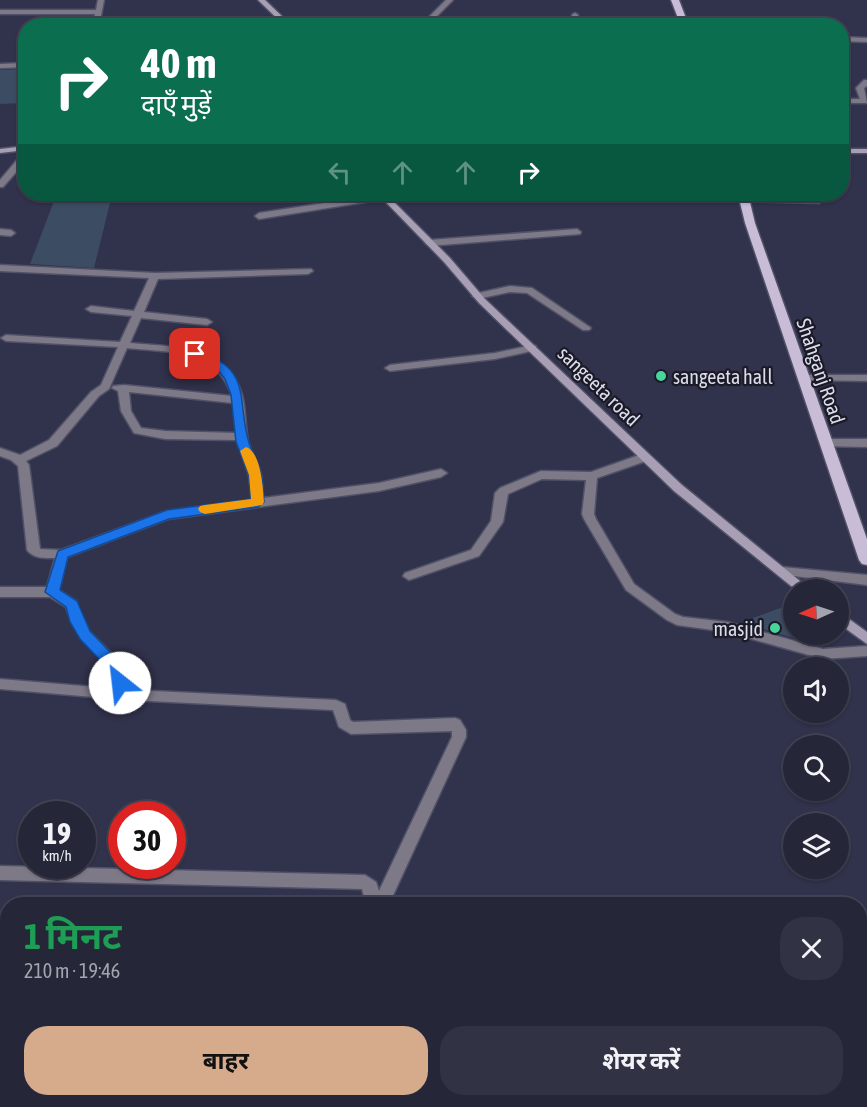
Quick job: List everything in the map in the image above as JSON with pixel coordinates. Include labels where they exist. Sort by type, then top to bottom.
[{"type":"main road","points":[[261,0],[281,18]]},
{"type":"main road","points":[[675,0],[682,18]]},
{"type":"main road","points":[[0,151],[18,149]]},
{"type":"main road","points":[[849,151],[867,152]]},
{"type":"main road","name":"sangeeta road","points":[[390,201],[477,296],[645,457],[678,488],[792,579]]},
{"type":"main road","name":"Shahganj Road","points":[[745,201],[750,223],[867,560]]},
{"type":"main road","points":[[849,625],[867,639]]},
{"type":"street","points":[[98,18],[102,0]]},
{"type":"street","points":[[431,18],[450,0]]},
{"type":"street","points":[[0,12],[100,12]]},
{"type":"street","points":[[849,39],[867,40]]},
{"type":"street","points":[[0,66],[18,65]]},
{"type":"street","points":[[849,101],[865,101],[860,88],[867,82]]},
{"type":"street","points":[[0,185],[18,164]]},
{"type":"street","points":[[259,216],[344,201]]},
{"type":"street","points":[[0,232],[11,233]]},
{"type":"street","points":[[429,243],[577,232]]},
{"type":"street","points":[[0,268],[155,276],[308,271]]},
{"type":"street","points":[[20,460],[53,443],[95,394],[105,387],[126,345],[155,276]]},
{"type":"street","points":[[477,296],[510,289],[529,290],[586,328]]},
{"type":"street","points":[[91,309],[207,322]]},
{"type":"street","points":[[6,338],[126,345],[180,351],[210,359],[220,366],[230,378],[238,399],[242,437],[255,475],[258,502]]},
{"type":"street","points":[[390,368],[495,356],[532,348]]},
{"type":"street","points":[[803,378],[867,378]]},
{"type":"street","points":[[105,387],[238,399]]},
{"type":"street","points":[[124,388],[122,403],[138,431],[165,435],[242,437]]},
{"type":"street","points":[[825,444],[867,443]]},
{"type":"street","points":[[0,452],[20,460],[22,465],[33,550],[38,553],[62,554],[167,515],[379,487],[441,474]]},
{"type":"street","points":[[409,576],[475,553],[497,522],[501,493],[504,491],[541,475],[592,476],[645,457]]},
{"type":"street","points":[[592,476],[588,514],[590,519],[630,587],[671,618],[681,622],[728,627],[823,654],[867,651]]},
{"type":"street","points":[[52,592],[62,554]]},
{"type":"street","points":[[782,571],[867,580]]},
{"type":"street","points":[[0,592],[52,592],[72,604],[77,622],[85,635],[109,660],[129,695]]},
{"type":"street","points":[[0,684],[129,695],[336,705],[340,708],[344,723],[351,728],[452,723],[458,727],[459,737],[384,897]]},
{"type":"street","points":[[0,873],[365,882],[371,887],[373,897]]},
{"type":"building","points":[[18,69],[18,103],[0,104],[0,70]]},
{"type":"building","points":[[54,201],[111,201],[94,268],[30,264]]},
{"type":"building","points":[[783,607],[783,635],[758,628],[753,618]]},
{"type":"slow traffic","points":[[205,509],[258,502],[255,475],[246,451]]},
{"type":"place","name":"sangeeta hall","points":[[661,376]]},
{"type":"place","name":"masjid","points":[[775,628]]},
{"type":"route","points":[[120,683],[109,660],[85,635],[77,622],[72,604],[52,592],[62,554],[167,515],[258,502],[255,475],[243,442],[237,395],[230,378],[220,366],[210,359],[195,354]]}]
